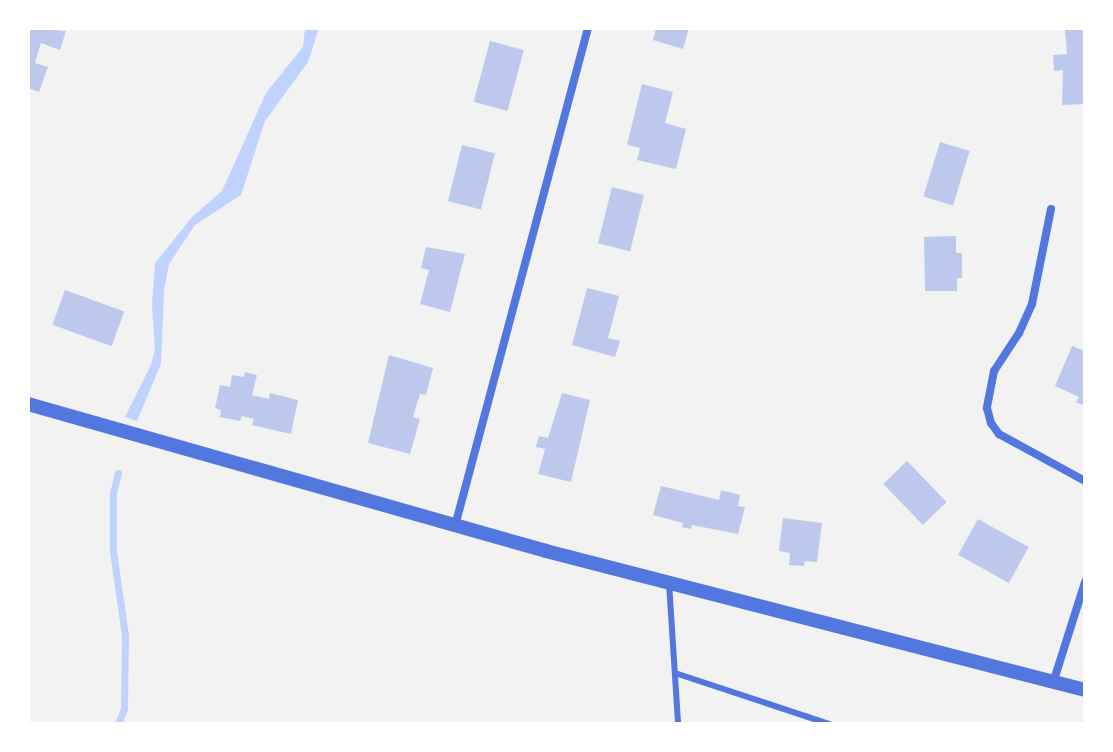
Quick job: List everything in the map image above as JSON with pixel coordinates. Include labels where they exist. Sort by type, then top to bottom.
[{"type":"street","points":[[455,526],[588,28]]},
{"type":"street","points":[[1051,209],[1032,304],[1019,333],[994,371],[987,408],[991,423],[999,434],[1085,481]]},
{"type":"street","points":[[29,407],[455,526],[1085,690]]},
{"type":"street","points":[[1053,683],[1085,582]]},
{"type":"lane","points":[[669,583],[678,724]]},
{"type":"lane","points":[[675,673],[829,724]]},
{"type":"water","points":[[305,28],[319,28],[308,62],[265,121],[241,195],[195,225],[169,264],[164,290],[161,364],[137,421],[125,417],[151,365],[155,349],[152,306],[155,263],[192,217],[222,191],[266,93],[303,47]]},
{"type":"building","points":[[28,28],[66,31],[60,50],[41,43],[35,63],[48,67],[39,92],[28,88]]},
{"type":"building","points":[[656,28],[689,28],[683,49],[653,40]]},
{"type":"building","points":[[1085,28],[1085,104],[1062,105],[1063,70],[1054,71],[1053,55],[1067,54],[1065,29]]},
{"type":"building","points":[[490,41],[524,50],[508,111],[474,102]]},
{"type":"building","points":[[642,84],[673,92],[665,123],[686,129],[676,169],[637,160],[640,148],[627,145]]},
{"type":"building","points":[[940,142],[970,151],[953,206],[923,197]]},
{"type":"building","points":[[462,145],[495,153],[481,210],[448,201]]},
{"type":"building","points":[[612,187],[644,195],[630,251],[598,243]]},
{"type":"building","points":[[956,236],[956,253],[962,253],[962,278],[957,278],[957,291],[925,291],[924,237]]},
{"type":"building","points":[[426,247],[465,254],[450,312],[420,304],[429,270],[421,268]]},
{"type":"building","points":[[587,288],[619,296],[608,338],[620,341],[615,357],[572,345]]},
{"type":"building","points":[[65,290],[124,312],[112,346],[52,325]]},
{"type":"building","points":[[1072,346],[1085,351],[1085,406],[1076,402],[1079,397],[1055,386]]},
{"type":"building","points":[[389,355],[433,368],[426,395],[420,394],[413,417],[420,419],[410,454],[368,443]]},
{"type":"building","points":[[245,372],[257,375],[252,395],[269,399],[270,393],[298,400],[291,434],[252,425],[254,419],[242,416],[240,421],[220,417],[221,410],[215,408],[220,385],[230,387],[232,375],[244,377]]},
{"type":"building","points":[[562,393],[590,400],[571,482],[538,474],[545,449],[536,447],[539,436],[548,438]]},
{"type":"building","points":[[907,461],[947,502],[923,525],[883,484]]},
{"type":"building","points":[[661,486],[719,500],[721,490],[740,495],[738,506],[745,507],[738,534],[692,525],[691,529],[682,527],[683,523],[653,515]]},
{"type":"building","points":[[783,518],[822,523],[817,562],[805,561],[804,566],[789,565],[790,553],[779,551]]},
{"type":"building","points":[[978,519],[1029,547],[1009,583],[958,555]]},
{"type":"waterway","points":[[118,473],[113,493],[113,551],[125,635],[124,709],[118,724]]}]
